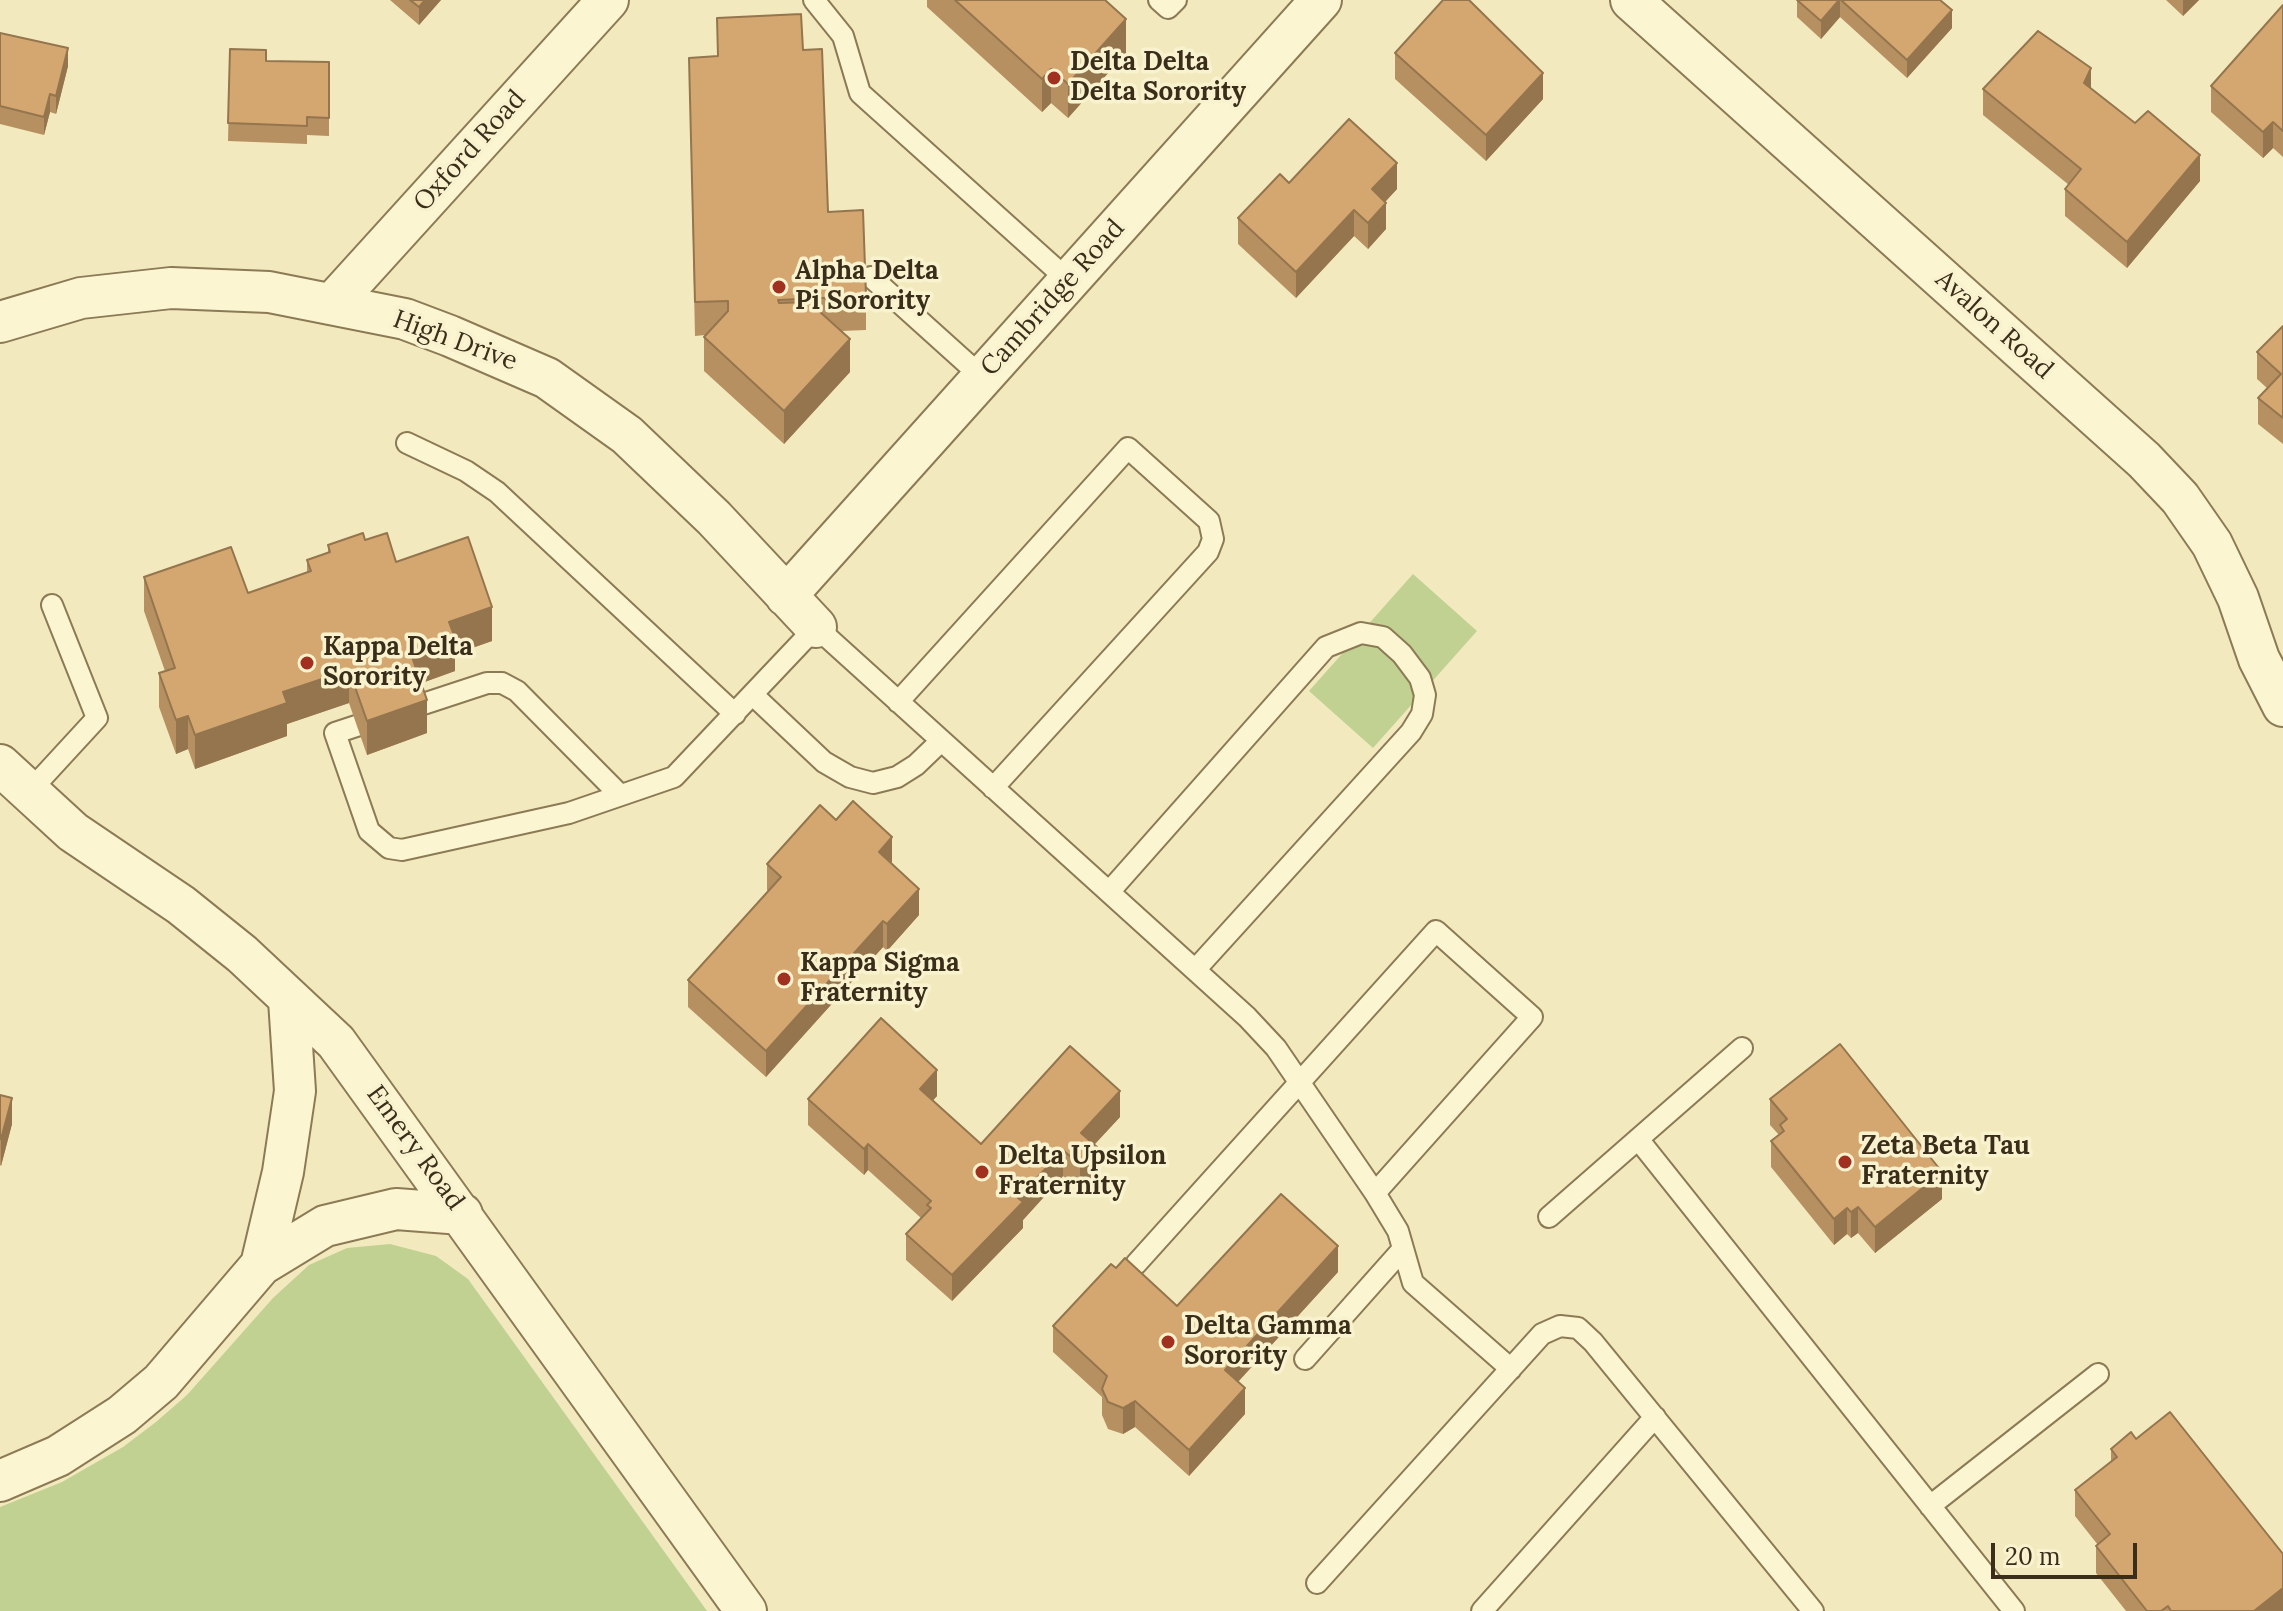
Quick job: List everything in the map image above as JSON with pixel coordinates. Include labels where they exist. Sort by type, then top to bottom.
[{"type":"street","name":"Oxford Road","points":[[333,303],[608,0]]},
{"type":"street","name":"Cambridge Road","points":[[786,596],[1321,0]]},
{"type":"street","name":"Avalon Road","points":[[1631,0],[2144,460],[2180,498],[2212,544],[2238,598],[2259,659],[2283,706]]},
{"type":"street","name":"High Drive","points":[[0,322],[81,298],[171,288],[269,292],[405,319],[496,353],[547,378],[627,435],[670,472],[816,627]]},
{"type":"street","name":"Emery Road","points":[[0,765],[73,832],[181,905],[242,954],[336,1042],[746,1611]]},
{"type":"street","points":[[261,1265],[283,1172],[295,1091],[289,1000]]},
{"type":"street","points":[[0,1481],[58,1456],[132,1407],[178,1364],[261,1265],[325,1226],[368,1213],[396,1209],[462,1214]]},
{"type":"lane","points":[[814,0],[843,36],[860,93],[1069,281]]},
{"type":"lane","points":[[1159,0],[1168,8],[1176,0]]},
{"type":"lane","points":[[871,277],[982,377]]},
{"type":"lane","points":[[407,443],[466,471],[497,492],[735,714]]},
{"type":"lane","points":[[898,702],[1128,448],[1209,521],[1213,539],[1208,552],[993,788]]},
{"type":"lane","points":[[28,793],[97,718],[52,605]]},
{"type":"lane","points":[[619,794],[517,691],[502,683],[487,683],[335,733],[369,831],[389,848],[402,850],[569,813],[674,777],[816,627],[1247,1017],[1299,1082],[1375,1193],[1398,1231],[1413,1283],[1511,1369]]},
{"type":"lane","points":[[1109,892],[1326,647],[1361,633],[1383,637],[1402,654],[1420,678],[1425,695],[1422,714],[1411,732],[1195,970]]},
{"type":"lane","points":[[753,695],[824,762],[850,777],[873,783],[897,777],[916,765],[941,741]]},
{"type":"lane","points":[[1136,1264],[1436,931],[1532,1017],[1375,1193]]},
{"type":"lane","points":[[1549,1217],[1742,1048]]},
{"type":"lane","points":[[1638,1139],[2014,1611]]},
{"type":"lane","points":[[1305,1359],[1402,1250]]},
{"type":"lane","points":[[1317,1583],[1542,1334],[1560,1326],[1578,1328],[1813,1611]]},
{"type":"lane","points":[[1930,1506],[2098,1374]]},
{"type":"lane","points":[[1482,1611],[1655,1417]]},
{"type":"green space","points":[[1413,574],[1477,631],[1373,748],[1309,691]]},
{"type":"green space","points":[[390,1244],[436,1256],[468,1279],[707,1611],[0,1611],[0,1507],[62,1482],[123,1447],[156,1422],[187,1395],[273,1298],[309,1265],[347,1248]]},
{"type":"building","points":[[410,0],[425,0],[419,7]]},
{"type":"building","points":[[955,0],[1105,0],[1126,19],[1068,84],[1051,69],[1042,79]]},
{"type":"building","points":[[1443,0],[1469,0],[1543,73],[1486,135],[1395,53]]},
{"type":"building","points":[[1797,0],[1839,0],[1821,21]]},
{"type":"building","points":[[1841,0],[1940,0],[1952,10],[1907,60]]},
{"type":"building","points":[[2283,5],[2283,131],[2273,122],[2263,132],[2211,86]]},
{"type":"building","name":"Alpha Delta Pi Sorority","points":[[801,14],[803,50],[822,49],[828,212],[863,210],[866,296],[778,300],[779,303],[809,302],[850,339],[784,411],[704,337],[728,311],[728,301],[695,302],[689,58],[718,56],[717,18]]},
{"type":"building","points":[[2038,31],[2091,68],[2084,83],[2135,123],[2148,111],[2200,155],[2127,242],[2065,189],[2081,169],[1983,89]]},
{"type":"building","points":[[0,33],[68,48],[56,96],[50,94],[44,117],[0,106]]},
{"type":"building","points":[[230,49],[266,50],[266,61],[329,62],[329,118],[307,117],[307,126],[228,123]]},
{"type":"building","points":[[1349,119],[1397,163],[1372,189],[1386,203],[1368,223],[1354,210],[1296,272],[1238,218],[1280,174],[1289,183]]},
{"type":"building","points":[[2283,326],[2283,418],[2258,398],[2281,374],[2257,352]]},
{"type":"building","name":"Kappa Delta Sorority","points":[[363,533],[365,540],[387,533],[396,562],[468,537],[492,607],[449,622],[455,638],[411,654],[427,700],[367,721],[349,670],[283,692],[287,703],[195,735],[188,716],[176,720],[159,673],[175,668],[144,577],[231,547],[248,593],[311,571],[307,560],[330,552],[328,545]]},
{"type":"building","name":"Kappa Sigma Fraternity","points":[[853,801],[892,837],[879,852],[919,889],[887,924],[883,921],[766,1051],[688,980],[781,877],[767,864],[820,805],[836,820]]},
{"type":"building","name":"Delta Upsilon Fraternity","points":[[881,1018],[937,1070],[920,1089],[981,1144],[1070,1046],[1120,1091],[1081,1133],[1097,1147],[1080,1165],[1063,1150],[1018,1198],[1023,1202],[952,1275],[906,1234],[931,1208],[927,1205],[931,1201],[868,1144],[864,1149],[808,1099]]},
{"type":"building","name":"Zeta Beta Tau Fraternity","points":[[1840,1044],[1942,1172],[1875,1227],[1858,1207],[1851,1212],[1847,1208],[1834,1219],[1771,1141],[1784,1131],[1780,1125],[1787,1119],[1770,1099]]},
{"type":"building","points":[[0,1095],[12,1098],[1,1139],[0,1139]]},
{"type":"building","name":"Delta Gamma Sorority","points":[[1281,1194],[1338,1246],[1225,1370],[1245,1388],[1189,1450],[1135,1401],[1123,1408],[1108,1402],[1102,1389],[1107,1376],[1053,1326],[1111,1264],[1116,1268],[1125,1258],[1177,1306]]},
{"type":"building","points":[[2170,1412],[2283,1554],[2283,1588],[2254,1611],[2171,1611],[2168,1606],[2161,1611],[2147,1611],[2096,1546],[2110,1534],[2075,1490],[2117,1457],[2111,1449],[2131,1432],[2136,1439]]},
{"type":"place","name":"Delta Delta Delta Sorority","points":[[1054,78]]},
{"type":"place","name":"Alpha Delta Pi Sorority","points":[[779,287]]},
{"type":"place","name":"Kappa Delta Sorority","points":[[307,663]]},
{"type":"place","name":"Kappa Sigma Fraternity","points":[[784,979]]},
{"type":"place","name":"Zeta Beta Tau Fraternity","points":[[1845,1162]]},
{"type":"place","name":"Delta Upsilon Fraternity","points":[[982,1172]]},
{"type":"place","name":"Delta Gamma Sorority","points":[[1168,1342]]}]
